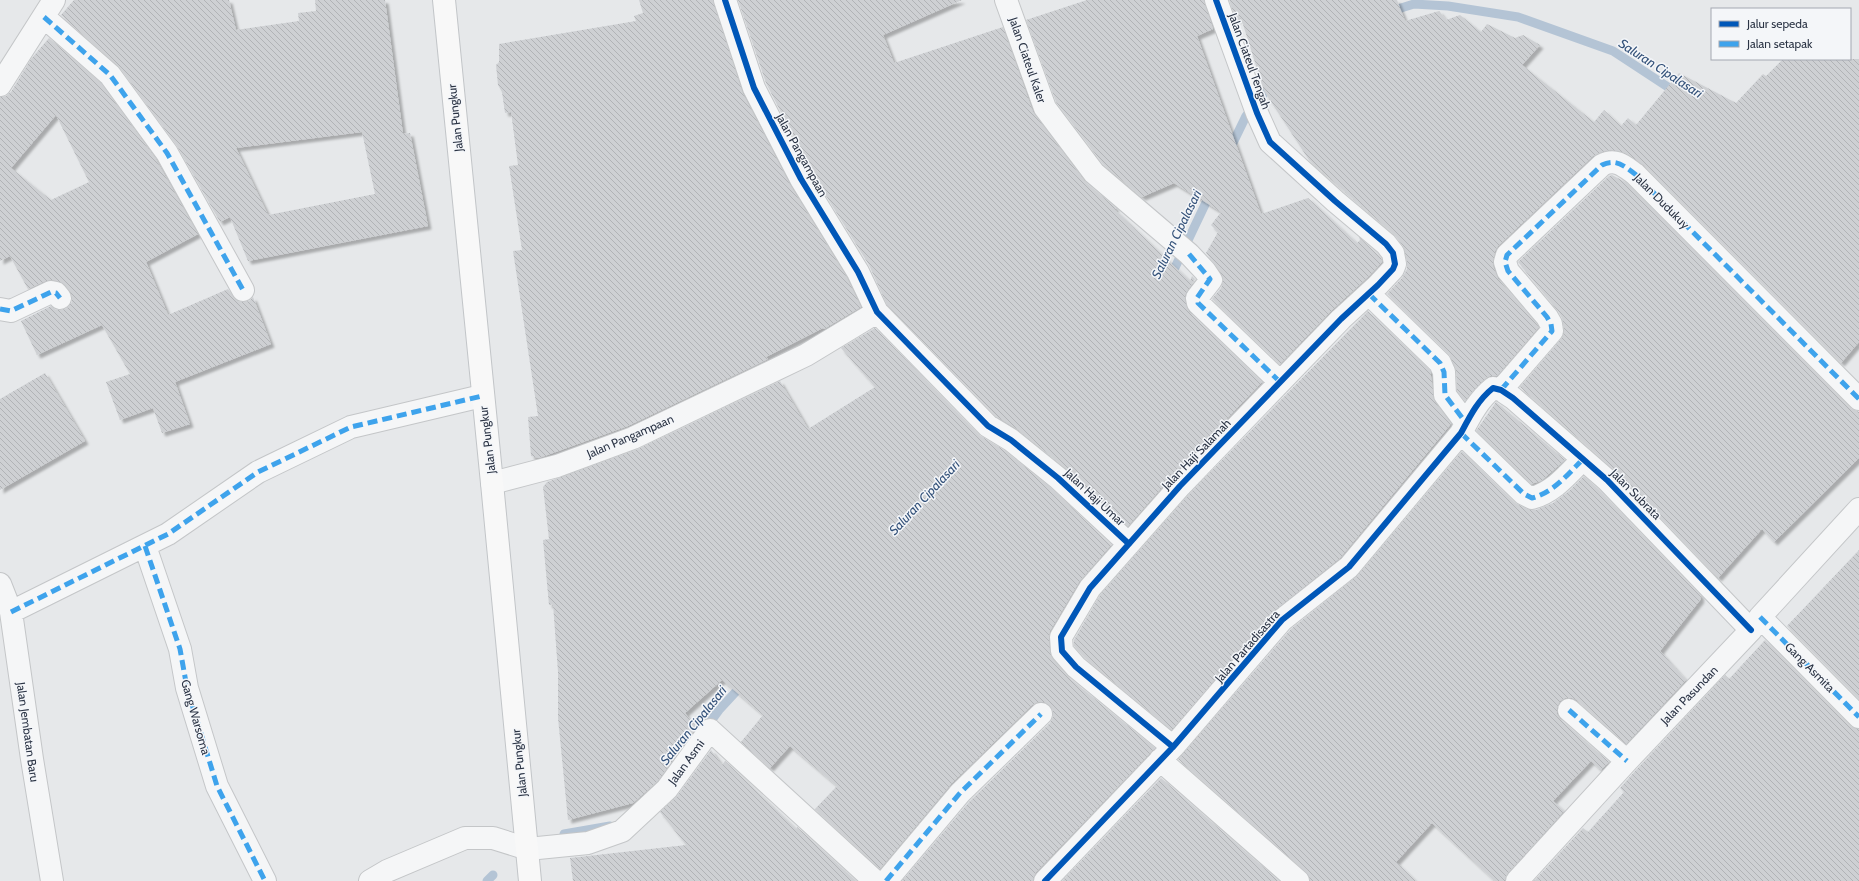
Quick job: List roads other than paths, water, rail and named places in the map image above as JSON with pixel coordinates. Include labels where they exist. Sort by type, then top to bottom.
[{"type":"main road","name":"Jalan Pungkur","points":[[444,0],[530,881]]},
{"type":"street","name":"Jalan Pangampaan","points":[[492,483],[557,466],[633,438],[806,355],[877,312],[858,272],[801,179],[754,88],[725,0]]},
{"type":"street","name":"Jalan Ciateul Tengah","points":[[1216,0],[1260,122],[1270,142],[1335,201],[1386,244],[1393,253],[1395,259],[1393,269],[1369,294]]},
{"type":"street","name":"Jalan Ciateul Kaler","points":[[1013,2],[1045,108],[1094,173],[1180,246],[1210,279],[1198,298],[1198,303],[1280,382]]},
{"type":"street","points":[[0,85],[49,9],[110,75],[163,148],[243,290]]},
{"type":"street","name":"Jalan Dudukuy","points":[[1497,389],[1552,331],[1551,324],[1547,317],[1508,271],[1505,262],[1507,255],[1602,165],[1610,161],[1617,162],[1636,174],[1859,399]]},
{"type":"street","points":[[0,309],[11,311],[51,292],[56,293],[60,298]]},
{"type":"street","points":[[1369,294],[1440,363],[1444,372],[1444,395],[1464,428],[1524,494],[1532,498],[1543,495],[1583,458]]},
{"type":"street","name":"Jalan Haji Salamah","points":[[1129,544],[1180,486],[1341,319],[1369,294]]},
{"type":"street","name":"Jalan Haji Umar","points":[[877,312],[988,426],[1006,437],[1058,478],[1129,544]]},
{"type":"street","name":"Jalan Partadisastra","points":[[1045,881],[1167,754],[1282,620],[1349,567],[1464,428],[1478,402],[1497,389]]},
{"type":"street","name":"Jalan Subrata","points":[[1497,389],[1583,458],[1756,623]]},
{"type":"street","points":[[11,612],[168,534],[258,472],[351,427],[482,396]]},
{"type":"street","name":"Jalan Pasundan","points":[[1517,881],[1756,623],[1859,509]]},
{"type":"street","points":[[1129,544],[1090,588],[1061,637],[1062,651],[1076,667],[1298,881]]},
{"type":"street","name":"Gang Warsoma","points":[[145,546],[180,648],[187,688],[217,786],[265,881]]},
{"type":"street","name":"Jalan Jembatan Baru","points":[[0,584],[11,612],[32,759],[52,881]]},
{"type":"street","name":"Gang Asmita","points":[[1756,623],[1859,717]]},
{"type":"street","points":[[1569,710],[1627,761]]},
{"type":"street","points":[[886,881],[960,794],[1041,714]]},
{"type":"street","name":"Jalan Asmi","points":[[528,849],[588,843],[622,831],[667,789],[710,730],[875,881]]},
{"type":"street","points":[[370,881],[387,871],[464,838],[493,838],[528,849]]},
{"type":"waterway","name":"Saluran Cipalasari","points":[[1388,12],[1414,4],[1448,6],[1518,17],[1613,51],[1677,93]]},
{"type":"waterway","name":"Saluran Cipalasari","points":[[1230,149],[1246,116],[1272,83]]},
{"type":"waterway","name":"Saluran Cipalasari","points":[[1170,278],[1211,192]]},
{"type":"waterway","name":"Saluran Cipalasari","points":[[705,729],[719,710],[743,684]]},
{"type":"waterway","name":"Saluran Cipalasari","points":[[564,834],[610,826]]},
{"type":"waterway","name":"Saluran Cipalasari","points":[[487,881],[493,875]]}]
